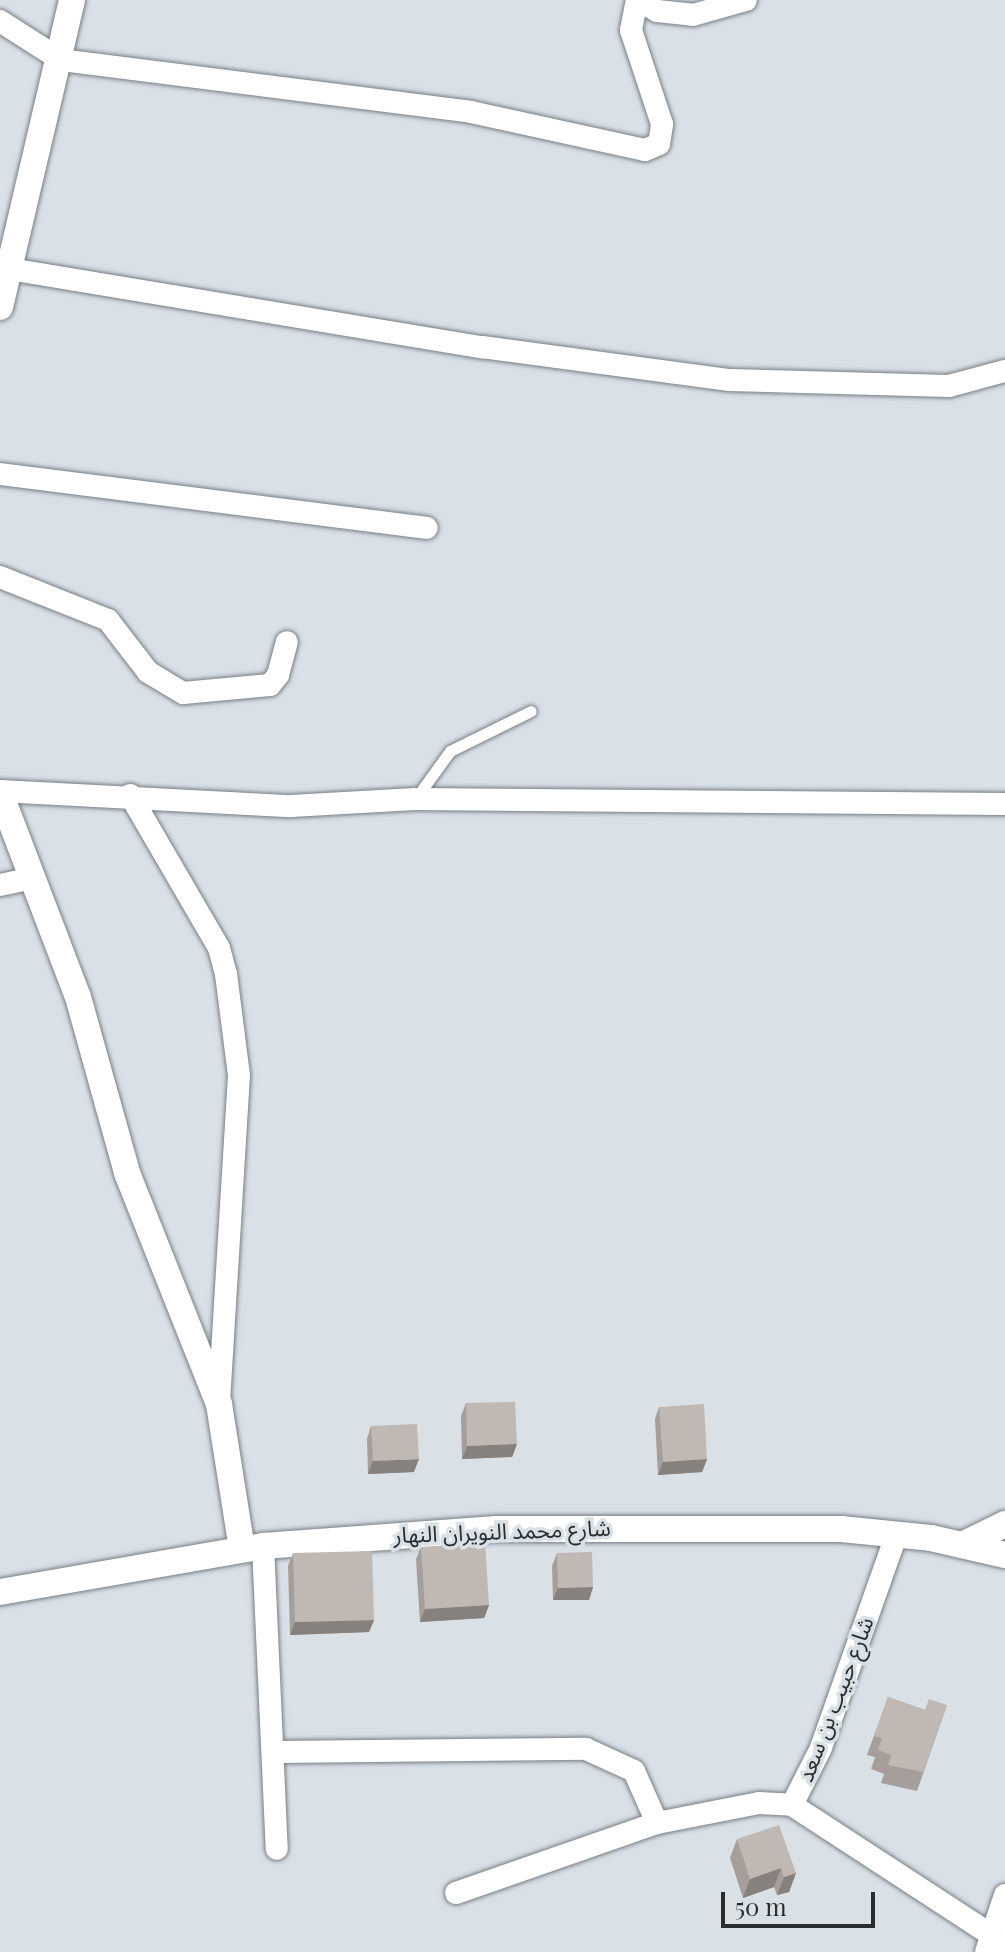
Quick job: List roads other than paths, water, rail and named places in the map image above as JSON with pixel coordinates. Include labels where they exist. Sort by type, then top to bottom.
[{"type":"street","points":[[0,307],[61,60],[72,0]]},
{"type":"street","points":[[0,21],[61,60],[471,112],[645,150],[659,144],[662,124],[631,30],[638,0],[657,11],[693,15],[746,0]]},
{"type":"street","points":[[9,269],[482,347],[730,380],[949,386],[1005,371]]},
{"type":"street","points":[[0,474],[427,528]]},
{"type":"street","points":[[0,577],[108,620],[148,672],[183,693],[270,685],[278,675],[287,642]]},
{"type":"street","points":[[277,1849],[277,1752],[252,1547],[219,1404],[127,1173],[78,997],[0,792],[130,795],[291,806],[415,799],[1005,804]]},
{"type":"street","points":[[130,795],[219,948],[226,974],[239,1075],[219,1404]]},
{"type":"street","points":[[0,885],[34,878]]},
{"type":"street","points":[[962,1545],[1005,1524]]},
{"type":"street","name":"شارع محمد النويران النهار","points":[[0,1592],[252,1547],[570,1527],[897,1533],[1005,1555]]},
{"type":"street","name":"شارع حبيب بن سعد","points":[[897,1533],[821,1748],[792,1805],[995,1944]]},
{"type":"street","points":[[277,1752],[586,1749],[634,1771],[657,1823]]},
{"type":"street","points":[[456,1893],[657,1823],[759,1803],[792,1805]]},
{"type":"street","points":[[995,1944],[1005,1895]]},
{"type":"lane","points":[[415,799],[450,751],[531,711]]}]
